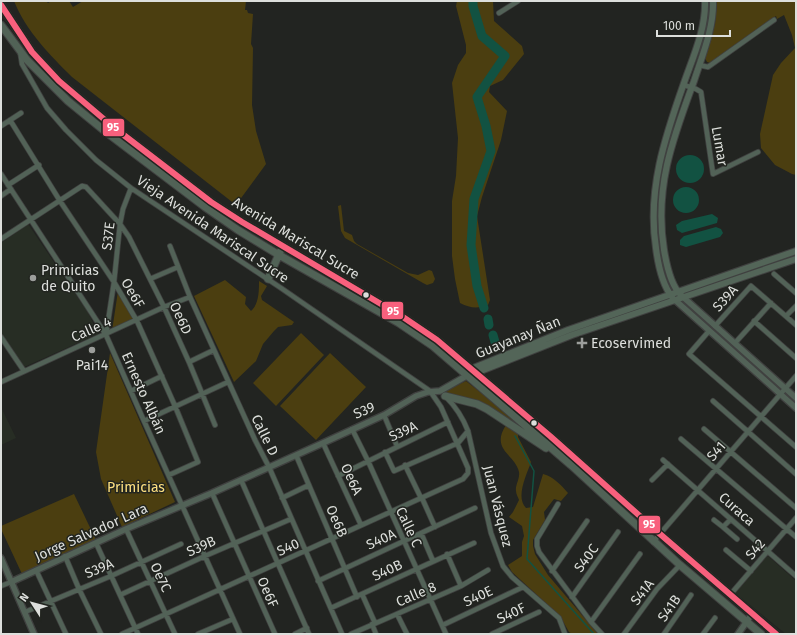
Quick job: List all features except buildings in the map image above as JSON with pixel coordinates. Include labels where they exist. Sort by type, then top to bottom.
[{"type":"main road","points":[[2,7],[4,1]]},
{"type":"main road","points":[[673,297],[663,278],[658,261],[655,243],[653,202],[657,169],[702,25],[705,1]]},
{"type":"main road","points":[[683,297],[678,292],[666,259],[662,227],[662,202],[665,170],[699,65],[710,26],[713,1]]},
{"type":"main road","name":"Avenida Mariscal Sucre","points":[[2,7],[32,52],[59,81],[112,126],[210,202],[282,247],[415,324],[438,340],[472,373],[532,426],[776,634]]},
{"type":"main road","name":"Avenida Mariscal Sucre","points":[[1,25],[20,51],[52,86],[106,132],[205,207],[238,230],[279,255],[399,323],[472,373]]},
{"type":"main road","points":[[268,279],[282,247]]},
{"type":"main road","name":"Guayanay Ñan","points":[[673,297],[678,292],[796,251]]},
{"type":"main road","name":"Guayanay Ñan","points":[[472,373],[673,297],[683,297],[796,259]]},
{"type":"main road","points":[[763,263],[765,270]]},
{"type":"main road","points":[[330,284],[335,277]]},
{"type":"main road","points":[[443,393],[487,409],[571,465]]},
{"type":"main road","name":"Avenida Mariscal Sucre","points":[[532,426],[653,542],[761,634]]},
{"type":"street","points":[[499,13],[518,1]]},
{"type":"street","points":[[699,65],[708,67],[774,20]]},
{"type":"street","name":"Vieja Avenida Mariscal Sucre","points":[[20,51],[20,58],[25,70],[47,108],[91,156],[131,188],[268,279],[430,391]]},
{"type":"street","points":[[684,85],[691,87]]},
{"type":"street","name":"Lumar","points":[[691,87],[701,92],[714,176],[758,152]]},
{"type":"street","points":[[1,126],[21,113]]},
{"type":"street","name":"Oe6F","points":[[10,120],[114,282],[137,321],[162,376],[198,462],[169,475]]},
{"type":"street","points":[[1,196],[10,187],[39,165]]},
{"type":"street","name":"Ernesto Albán","points":[[1,174],[106,335],[240,634]]},
{"type":"street","name":"Oe6D","points":[[60,200],[82,186],[86,187],[120,224],[129,237],[164,307],[215,425]]},
{"type":"street","name":"S37E","points":[[106,335],[114,282],[120,224],[123,209],[131,188]]},
{"type":"street","points":[[1,239],[60,200]]},
{"type":"street","name":"Calle D","points":[[170,246],[190,297],[282,498],[342,634]]},
{"type":"street","points":[[150,279],[178,267]]},
{"type":"street","points":[[774,274],[796,293]]},
{"type":"street","name":"S39A","points":[[715,326],[751,286],[771,303]]},
{"type":"street","name":"Calle 4","points":[[1,382],[137,321],[164,307],[190,297]]},
{"type":"street","points":[[673,297],[796,408]]},
{"type":"street","points":[[683,297],[796,398]]},
{"type":"street","points":[[735,343],[771,303],[796,325]]},
{"type":"street","points":[[786,316],[796,306]]},
{"type":"street","points":[[754,321],[796,358]]},
{"type":"street","name":"S39A","points":[[709,331],[689,354],[761,416]]},
{"type":"street","points":[[1,337],[24,371]]},
{"type":"street","points":[[189,362],[214,350]]},
{"type":"street","name":"S39","points":[[268,467],[384,414],[416,396],[430,391],[443,393],[472,373]]},
{"type":"street","points":[[132,391],[162,376]]},
{"type":"street","name":"S41","points":[[653,542],[796,376]]},
{"type":"street","points":[[144,421],[228,382]]},
{"type":"street","name":"Juan Vásquez","points":[[430,391],[441,407],[468,468],[468,473],[464,479]]},
{"type":"street","name":"Juan Vásquez","points":[[443,393],[454,405],[464,420],[468,431],[494,542],[503,566],[512,577],[559,618],[565,634]]},
{"type":"street","points":[[713,401],[796,474]]},
{"type":"street","points":[[384,414],[397,446]]},
{"type":"street","points":[[761,416],[796,447]]},
{"type":"street","name":"S39A","points":[[338,476],[448,422]]},
{"type":"street","name":"Calle C","points":[[352,429],[368,461],[446,634]]},
{"type":"street","points":[[704,429],[796,508]]},
{"type":"street","points":[[385,452],[394,471],[458,443],[468,431]]},
{"type":"street","points":[[681,439],[796,537]]},
{"type":"street","name":"Oe6A","points":[[323,443],[361,525]]},
{"type":"street","name":"Oe6B","points":[[296,455],[345,568],[374,624],[376,634]]},
{"type":"street","name":"Curaca","points":[[663,460],[796,576]]},
{"type":"street","points":[[652,480],[668,464]]},
{"type":"street","points":[[405,465],[435,527]]},
{"type":"street","name":"Jorge Salvador Lara","points":[[11,582],[126,529],[212,493],[268,467]]},
{"type":"street","name":"S40","points":[[122,634],[464,479]]},
{"type":"street","points":[[240,480],[309,634]]},
{"type":"street","points":[[282,498],[309,485]]},
{"type":"street","name":"Oe6F","points":[[212,493],[275,634]]},
{"type":"street","points":[[558,504],[537,539],[536,546],[552,571],[602,634]]},
{"type":"street","name":"S40A","points":[[318,581],[474,508]]},
{"type":"street","name":"S42","points":[[730,595],[796,518]]},
{"type":"street","name":"S39B","points":[[120,595],[291,519]]},
{"type":"street","points":[[723,527],[731,519]]},
{"type":"street","points":[[714,520],[737,539]]},
{"type":"street","points":[[552,571],[587,521]]},
{"type":"street","name":"Oe7C","points":[[126,529],[175,634]]},
{"type":"street","name":"S40C","points":[[572,597],[618,532]]},
{"type":"street","points":[[421,533],[433,561]]},
{"type":"street","points":[[96,543],[138,634]]},
{"type":"street","name":"S40B","points":[[331,608],[416,568],[474,543]]},
{"type":"street","name":"S39A","points":[[25,612],[111,576],[181,544]]},
{"type":"street","points":[[726,550],[750,571]]},
{"type":"street","points":[[447,554],[461,586]]},
{"type":"street","points":[[591,622],[640,554]]},
{"type":"street","points":[[66,556],[79,589],[101,634]]},
{"type":"street","points":[[1,558],[34,634]]},
{"type":"street","name":"S41A","points":[[624,634],[657,588],[680,565]]},
{"type":"street","points":[[36,570],[66,634]]},
{"type":"street","name":"Calle 8","points":[[351,634],[461,586],[488,570]]},
{"type":"street","points":[[1,586],[11,582]]},
{"type":"street","name":"S40E","points":[[443,625],[523,587]]},
{"type":"street","name":"S41B","points":[[664,634],[691,595]]},
{"type":"street","name":"S40F","points":[[492,634],[539,612]]},
{"type":"street","points":[[397,614],[407,634]]},
{"type":"street","points":[[738,634],[752,614]]},
{"type":"street","points":[[703,634],[715,618]]},
{"type":"street","points":[[198,634],[233,619]]},
{"type":"street","points":[[295,634],[307,628]]},
{"type":"shaded area","points":[[690,155],[700,159],[704,169],[700,179],[690,183],[680,179],[676,169],[680,159]]},
{"type":"shaded area","points":[[686,187],[695,191],[699,200],[695,209],[686,213],[677,209],[673,200],[677,191]]},
{"type":"shaded area","points":[[712,214],[718,218],[717,223],[682,233],[677,230],[676,225],[682,221]]},
{"type":"shaded area","name":"Primicias de Quito","points":[[28,224],[88,312],[98,334],[24,367],[1,333],[1,243]]},
{"type":"shaded area","points":[[716,227],[721,229],[723,233],[720,237],[686,247],[680,245],[680,240],[684,236]]},
{"type":"shaded area","points":[[1,407],[16,438],[1,445]]},
{"type":"shaded area","points":[[767,555],[796,581],[796,634],[786,634],[735,593]]},
{"type":"green space","points":[[14,1],[46,1],[48,3],[51,1],[69,1],[73,7],[83,1],[246,1],[245,10],[247,10],[248,13],[253,14],[251,44],[253,48],[252,105],[256,131],[266,164],[236,205],[72,77],[39,42],[25,22]]},
{"type":"green space","points":[[457,1],[493,1],[494,21],[522,46],[524,54],[503,80],[490,86],[489,92],[507,111],[501,140],[477,216],[490,300],[488,305],[480,307],[470,307],[460,303],[452,256],[452,201],[456,176],[458,138],[452,83],[458,65],[466,53],[466,45],[456,6]]},
{"type":"green space","points":[[717,1],[796,1],[796,175],[775,165],[761,148],[760,134],[773,75],[781,63],[795,48],[792,35],[784,15],[777,19],[776,16],[710,63],[707,62],[705,58],[715,24]]},
{"type":"green space","points":[[341,205],[344,231],[352,235],[357,244],[408,273],[418,275],[429,270],[432,271],[435,279],[433,283],[427,285],[423,283],[345,238],[341,231],[338,206]]},
{"type":"green space","points":[[225,280],[246,297],[245,304],[251,311],[256,305],[259,293],[259,281],[267,286],[261,296],[262,300],[294,322],[292,325],[278,327],[274,331],[263,344],[256,361],[234,382],[194,296]]},
{"type":"green space","points":[[118,291],[134,320],[112,331]]},
{"type":"green space","points":[[301,333],[324,355],[276,406],[253,383]]},
{"type":"green space","name":"Primicias","points":[[110,353],[175,502],[122,527],[101,479],[96,452]]},
{"type":"green space","points":[[330,353],[366,387],[316,440],[280,406]]},
{"type":"green space","points":[[466,381],[527,429],[523,432],[463,399],[443,392]]},
{"type":"green space","points":[[506,425],[518,434],[518,437],[531,462],[522,492],[523,503],[526,508],[533,507],[543,474],[554,479],[568,493],[561,501],[554,499],[544,512],[545,520],[533,540],[533,546],[535,554],[548,575],[598,634],[572,634],[569,632],[560,616],[512,572],[508,565],[522,556],[522,542],[524,536],[522,526],[509,517],[519,500],[516,489],[519,472],[517,466],[502,446],[502,433]]},
{"type":"green space","points":[[74,494],[96,540],[22,574],[1,529],[1,526]]},
{"type":"waterway","points":[[473,1],[473,6],[482,36],[505,56],[477,97],[486,126],[491,151],[474,199],[471,245],[477,286],[484,308]]},
{"type":"waterway","points":[[488,319],[489,325]]},
{"type":"waterway","points":[[493,335],[495,342]]},
{"type":"waterway","points":[[515,436],[534,471],[527,559],[594,634]]},
{"type":"transit line","name":"95","points":[[1,5],[32,52],[59,81],[112,126],[211,202],[242,222],[403,317],[437,340],[550,436],[660,534],[776,634]]},
{"type":"place","name":"Primicias de Quito","points":[[33,278]]},
{"type":"place","name":"Ecoservimed","points":[[582,343]]},
{"type":"place","name":"Pai14","points":[[92,350]]}]
